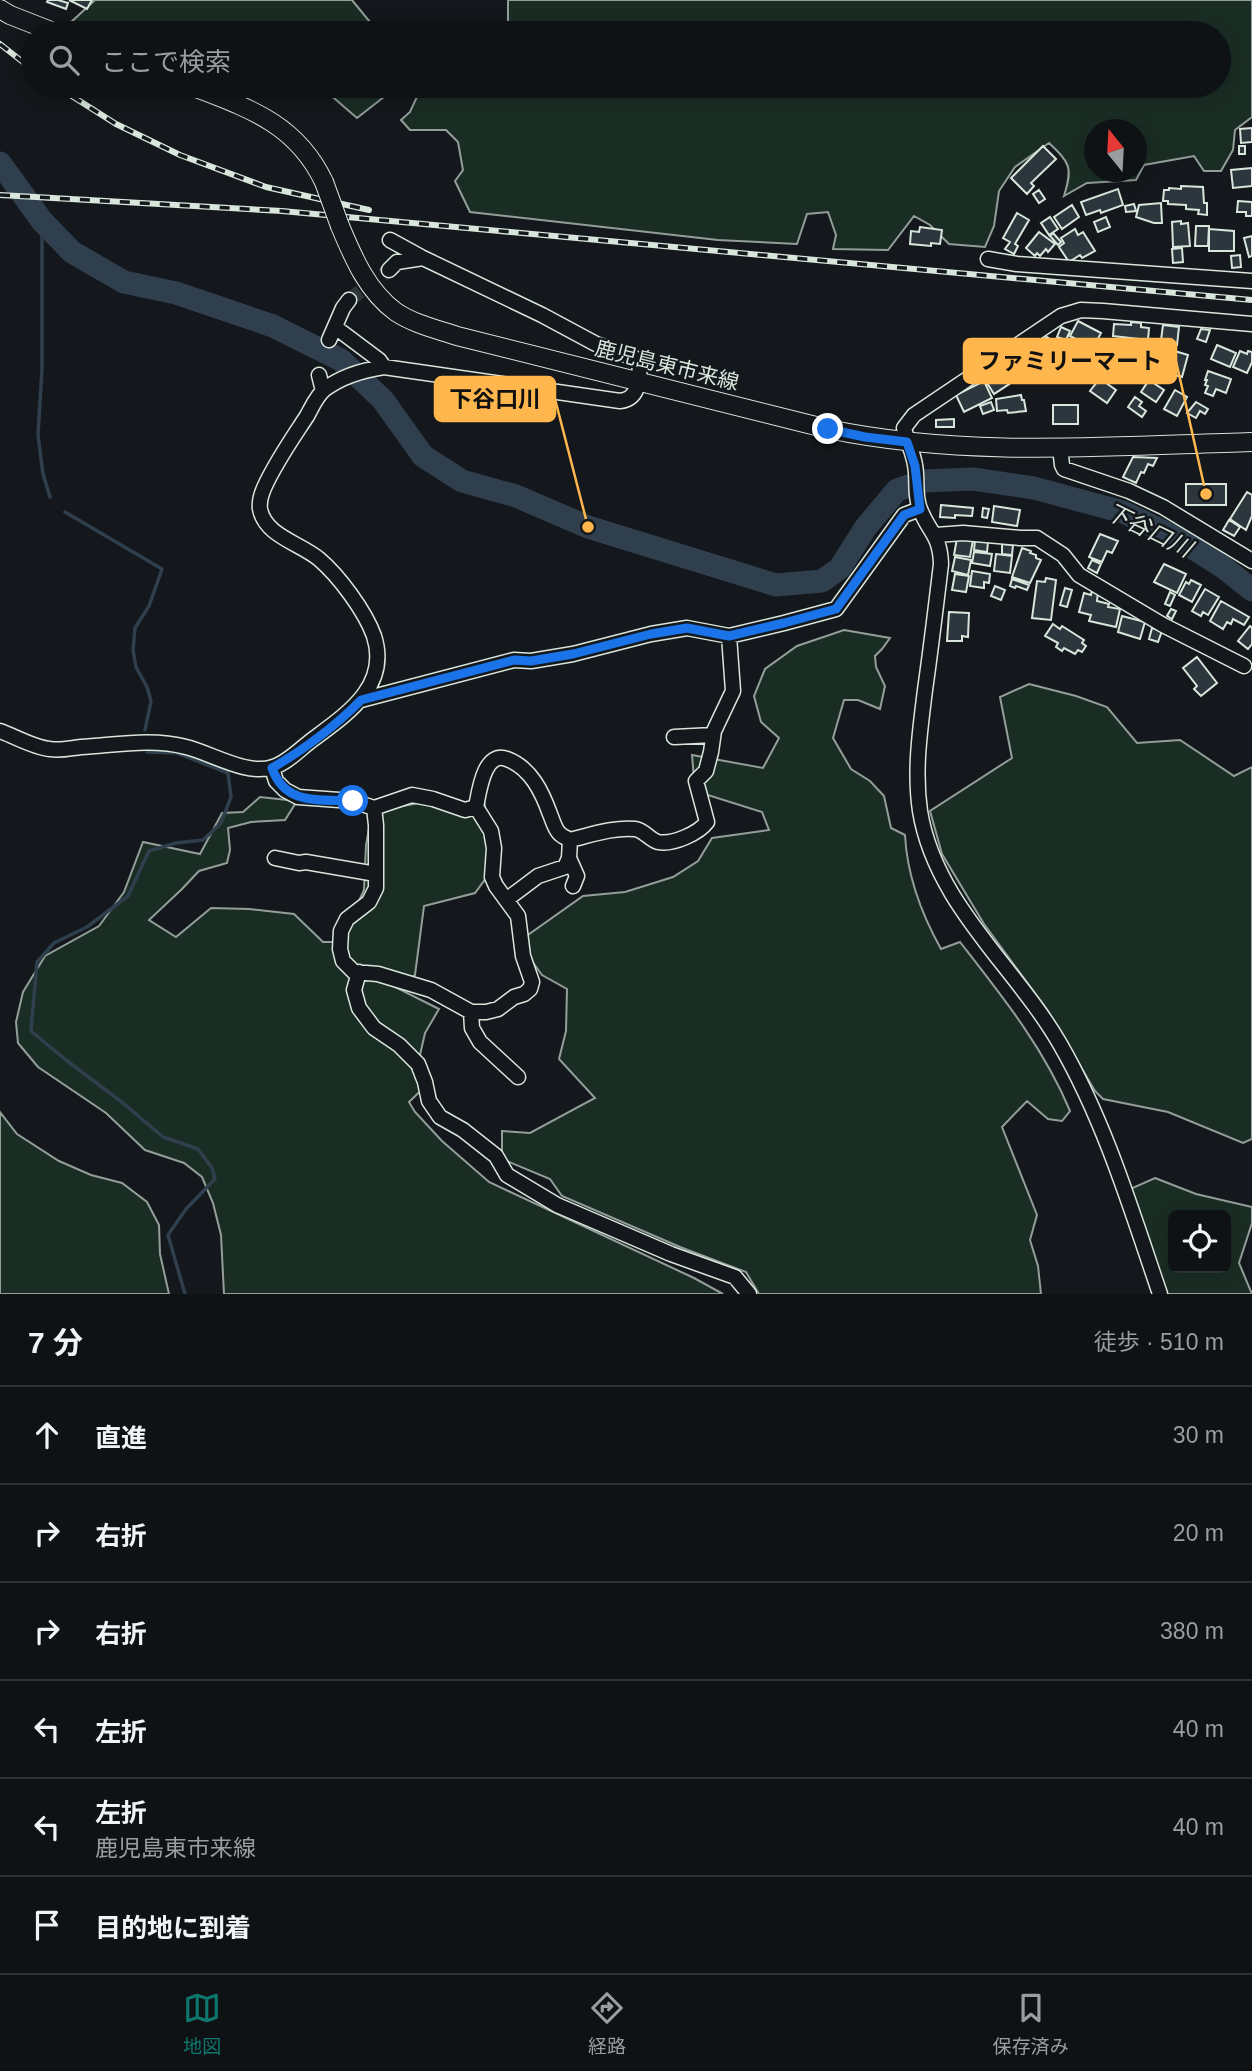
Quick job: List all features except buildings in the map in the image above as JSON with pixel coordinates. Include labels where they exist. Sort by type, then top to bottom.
[{"type":"main road","points":[[0,9],[26,21]]},
{"type":"main road","name":"鹿児島東市来線","points":[[221,98],[273,122],[309,155],[324,182],[340,226],[366,280],[395,311],[415,322],[457,336],[865,437],[977,447],[1252,442]]},
{"type":"street","points":[[0,731],[49,750],[158,742],[188,747],[232,764],[272,768],[291,757],[352,709],[361,700],[379,665],[375,639],[369,623],[330,570],[316,556],[271,529],[260,508],[264,488],[281,456],[329,387],[376,368],[620,401],[633,396],[639,382],[639,363],[634,358],[607,349],[390,240]]},
{"type":"street","points":[[389,270],[397,262],[423,258]]},
{"type":"street","points":[[988,259],[1017,264],[1252,281]]},
{"type":"street","points":[[349,300],[343,307],[332,333],[379,360],[376,368]]},
{"type":"street","points":[[1160,1294],[1127,1196],[1089,1099],[1059,1043],[1029,997],[950,893],[925,833],[918,791],[917,754],[941,550],[936,535],[918,503],[915,466],[904,428],[914,415],[1061,316],[1081,310],[1252,324]]},
{"type":"street","points":[[319,375],[329,387]]},
{"type":"street","points":[[1060,447],[1064,469],[1129,491],[1163,507],[1252,561]]},
{"type":"street","points":[[361,700],[514,660],[531,661],[573,654],[651,634],[687,628],[729,636],[836,609],[904,515],[918,503]]},
{"type":"street","points":[[936,535],[963,533],[1037,538],[1063,555],[1079,575],[1163,625],[1244,666]]},
{"type":"street","points":[[373,808],[376,825],[376,888],[369,902],[347,919],[341,931],[340,949],[343,961],[354,972],[378,974],[431,990],[471,1012],[498,1009],[514,997],[524,994],[530,989],[532,982],[523,956],[517,916],[492,877],[494,848],[491,831],[476,807],[482,780],[490,762],[501,757],[512,761],[529,774],[541,792],[559,833],[570,840],[617,829],[638,829],[658,842],[677,840],[702,830],[707,822],[696,781],[706,771],[713,735],[733,691],[729,636]]},
{"type":"street","points":[[674,737],[713,735]]},
{"type":"street","points":[[272,768],[276,781],[298,797],[353,801],[373,808],[412,795],[465,810],[476,807]]},
{"type":"street","points":[[506,900],[538,876],[565,867],[569,858],[570,840]]},
{"type":"street","points":[[275,858],[376,874]]},
{"type":"street","points":[[569,858],[577,876],[573,886]]},
{"type":"street","points":[[359,972],[354,990],[359,1009],[374,1028],[399,1045],[418,1064],[429,1101],[440,1117],[463,1130],[496,1156],[507,1175],[558,1205],[671,1254],[735,1278],[749,1294]]},
{"type":"street","points":[[471,1012],[472,1028],[481,1042],[518,1077]]},
{"type":"green space","points":[[95,0],[352,0],[369,21],[72,21]]},
{"type":"green space","points":[[508,0],[1252,0],[1252,117],[1235,130],[1233,150],[1221,171],[1204,171],[1194,156],[1147,164],[1147,119],[1084,119],[1084,182],[1103,182],[1087,183],[1064,196],[1068,166],[1049,143],[1015,167],[999,191],[994,226],[985,247],[949,244],[930,225],[914,216],[888,250],[833,249],[836,235],[828,212],[807,214],[797,244],[718,240],[470,212],[455,181],[463,170],[458,142],[446,130],[410,130],[401,120],[410,112],[416,98],[1231,98],[1231,21],[508,21]]},
{"type":"green space","points":[[334,98],[383,98],[357,118]]},
{"type":"green space","points":[[844,630],[890,638],[875,656],[876,667],[885,686],[880,709],[858,700],[844,700],[833,738],[851,769],[870,781],[884,796],[891,828],[905,835],[917,894],[941,949],[960,942],[1035,1044],[1070,1111],[1062,1121],[1048,1119],[1027,1101],[1002,1127],[1037,1215],[1030,1240],[1038,1266],[1041,1294],[759,1294],[746,1272],[562,1196],[550,1179],[502,1159],[502,1131],[530,1133],[595,1098],[559,1059],[566,1031],[567,989],[542,975],[518,942],[583,896],[625,892],[673,877],[698,861],[712,838],[769,830],[762,812],[695,791],[692,755],[763,768],[779,738],[761,722],[754,696],[765,669],[797,646]]},
{"type":"green space","points":[[1029,684],[1107,707],[1137,743],[1180,740],[1234,776],[1252,767],[1252,1139],[1243,1143],[1168,1112],[1103,1099],[1095,1091],[1048,1011],[984,924],[942,854],[930,811],[1012,758],[1000,697]]},
{"type":"green space","points":[[481,787],[492,870],[475,893],[424,906],[415,975],[395,987],[439,1009],[425,1033],[420,1055],[429,1083],[409,1102],[442,1141],[489,1182],[723,1294],[224,1294],[221,1235],[213,1203],[202,1177],[184,1163],[145,1150],[106,1113],[38,1067],[18,1043],[16,1022],[23,992],[45,956],[99,926],[124,892],[143,842],[200,854],[222,813],[243,812],[260,797],[297,801],[285,820],[251,822],[228,828],[230,850],[227,863],[199,871],[149,920],[176,937],[211,908],[294,914],[323,942],[340,942],[364,890],[366,845],[372,812],[424,802],[469,815]]},
{"type":"green space","points":[[0,1112],[17,1134],[59,1161],[91,1175],[122,1183],[147,1202],[159,1225],[160,1254],[169,1294],[0,1294]]},
{"type":"green space","points":[[1155,1178],[1196,1194],[1252,1207],[1252,1223],[1239,1263],[1252,1294],[1164,1294],[1128,1190]]},
{"type":"waterway","name":"下谷口川","points":[[0,163],[42,221],[72,252],[124,282],[176,293],[273,326],[341,360],[383,400],[423,456],[462,481],[516,496],[588,527],[776,585],[822,581],[840,568],[866,527],[897,490],[924,481],[973,479],[1034,488],[1123,512],[1177,538],[1223,567],[1252,590]]},
{"type":"waterway","points":[[42,221],[42,369],[38,435],[43,474],[50,497]]},
{"type":"waterway","points":[[65,512],[162,569],[149,606],[135,628],[133,650],[136,667],[151,701],[145,730]]},
{"type":"waterway","points":[[147,752],[177,753],[228,773],[231,797],[221,823],[203,840],[176,843],[149,851],[128,896],[87,927],[54,943],[37,962],[31,1031],[163,1137],[198,1149],[212,1168],[215,1179],[186,1209],[168,1235],[185,1294]]},
{"type":"tunnel","points":[[349,300],[389,270]]},
{"type":"railway","points":[[0,44],[21,61]]},
{"type":"railway","points":[[75,98],[116,124],[180,155],[266,187],[369,210]]},
{"type":"railway","points":[[0,195],[282,211],[1252,300]]},
{"type":"place","name":"ファミリーマート","points":[[1206,494]]},
{"type":"place","name":"下谷口川","points":[[588,527]]},
{"type":"route","points":[[353,801],[298,797],[276,781],[272,768],[291,757],[361,700],[514,660],[531,661],[573,654],[651,634],[687,628],[729,636],[836,609],[904,515],[920,509],[915,466],[907,442],[828,429]]}]
